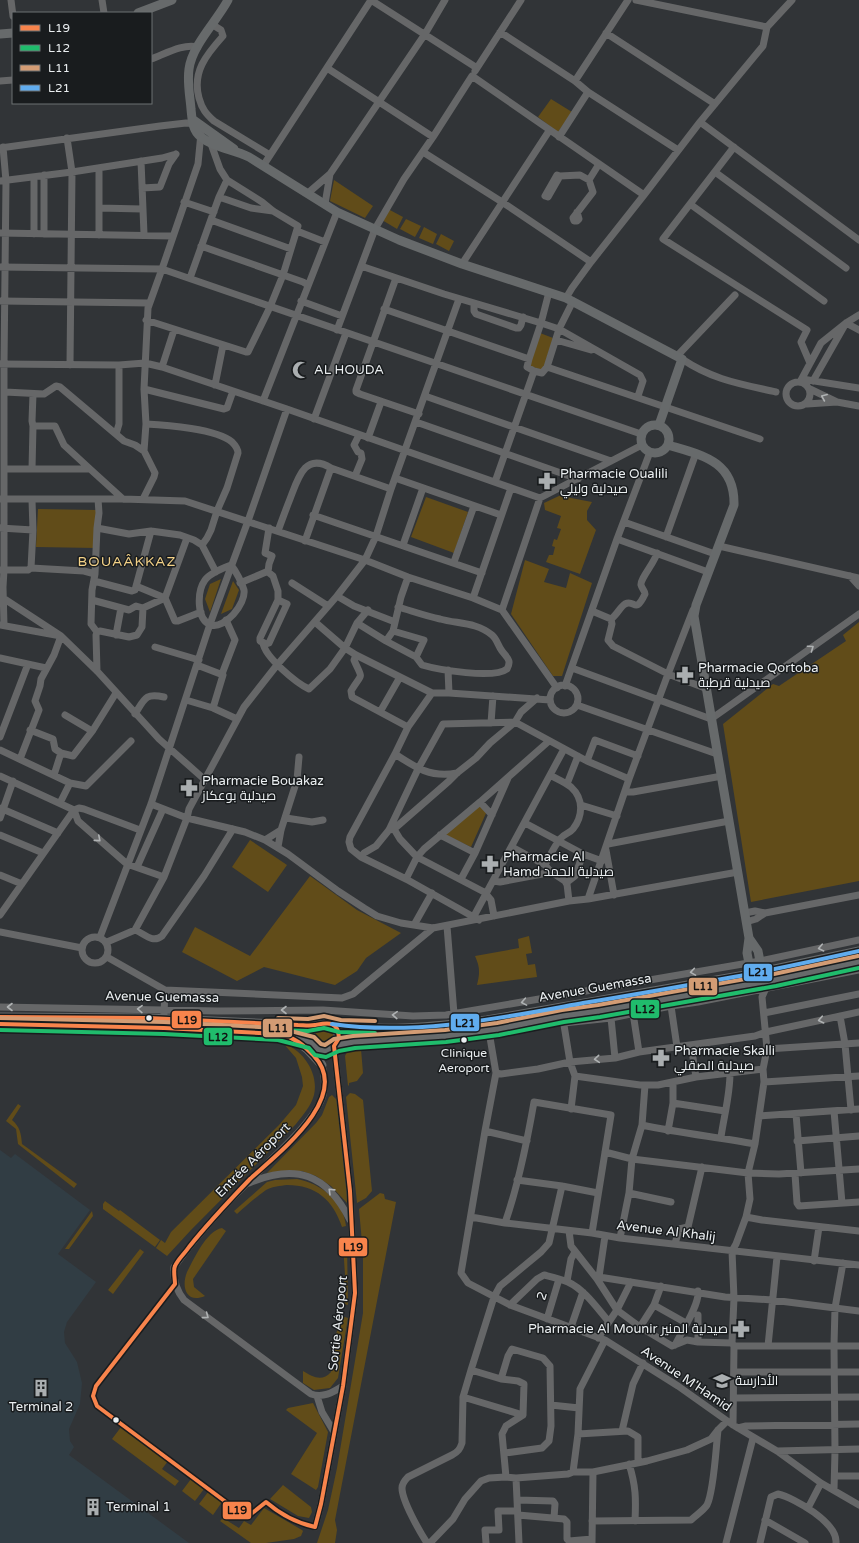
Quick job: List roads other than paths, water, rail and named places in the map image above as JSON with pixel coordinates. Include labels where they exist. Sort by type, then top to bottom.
[{"type":"main road","points":[[141,12],[172,0]]},
{"type":"main road","points":[[228,0],[192,58],[189,68],[188,85],[197,124],[196,132],[200,137],[211,143],[237,151]]},
{"type":"main road","points":[[0,34],[12,33]]},
{"type":"main road","points":[[197,124],[214,134],[237,151],[337,212],[462,264],[550,292],[570,300],[679,357],[666,406],[659,425]]},
{"type":"main road","points":[[659,425],[667,432],[669,438],[668,444],[660,452],[650,452],[642,446],[640,440],[641,434],[648,426],[659,425]]},
{"type":"main road","points":[[668,444],[710,459],[723,469],[728,476],[733,489],[734,505],[696,605],[694,624],[746,917],[749,938],[747,953],[754,988]]},
{"type":"main road","points":[[749,938],[758,951],[764,986]]},
{"type":"main road","name":"Avenue Guemassa","points":[[332,1024],[354,1027],[393,1027],[453,1024],[487,1020],[762,972],[859,951]]},
{"type":"main road","name":"Avenue Guemassa","points":[[335,1046],[371,1040],[446,1036],[490,1031],[563,1020],[599,1012],[754,988],[859,962]]},
{"type":"main road","name":"Avenue Guemassa","points":[[0,1017],[164,1019],[298,1025],[316,1024]]},
{"type":"main road","name":"Avenue Guemassa","points":[[0,1024],[164,1019],[226,1030],[291,1037],[315,1046]]},
{"type":"main road","points":[[324,1022],[332,1024],[338,1034],[338,1040],[335,1046],[328,1050],[315,1046],[310,1038],[310,1032],[316,1024],[324,1022]]},
{"type":"main road","points":[[291,1037],[307,1049],[322,1065]]},
{"type":"street","points":[[11,0],[12,12]]},
{"type":"street","points":[[102,0],[104,12]]},
{"type":"street","points":[[263,166],[371,0],[477,68]]},
{"type":"street","points":[[308,193],[330,174],[425,34],[445,0]]},
{"type":"street","points":[[337,330],[375,229],[404,179],[433,137],[521,0]]},
{"type":"street","points":[[575,81],[628,0]]},
{"type":"street","points":[[636,0],[767,27]]},
{"type":"street","points":[[550,292],[529,359],[528,367],[534,372],[544,372],[547,367],[570,300],[572,288],[700,122],[763,46],[767,27],[792,0]]},
{"type":"street","points":[[213,25],[222,30],[223,36],[206,57],[198,71],[196,83],[202,108],[214,121],[270,155]]},
{"type":"street","points":[[500,32],[575,81],[588,92],[678,150]]},
{"type":"street","points":[[606,33],[715,104]]},
{"type":"street","points":[[152,59],[182,47],[192,46],[198,48]]},
{"type":"street","points":[[326,68],[433,137]]},
{"type":"street","points":[[472,76],[644,195]]},
{"type":"street","points":[[0,81],[12,80]]},
{"type":"street","points":[[559,137],[588,92]]},
{"type":"street","points":[[700,122],[859,240]]},
{"type":"street","points":[[60,636],[2,625],[2,500],[5,392],[2,364],[2,148],[160,126],[197,124]]},
{"type":"street","points":[[462,264],[549,130]]},
{"type":"street","points":[[146,320],[248,352],[270,307],[283,275],[298,226],[227,180],[220,169],[211,143],[211,137],[214,134]]},
{"type":"street","points":[[144,451],[146,424],[144,389],[146,320],[149,303],[198,164],[200,137]]},
{"type":"street","points":[[67,138],[72,172],[70,365]]},
{"type":"street","points":[[734,147],[663,240],[807,330],[801,342],[810,363]]},
{"type":"street","points":[[423,152],[502,202],[591,262]]},
{"type":"street","points":[[3,181],[99,168],[176,154],[169,164],[160,187],[142,188]]},
{"type":"street","points":[[142,161],[142,208],[144,234]]},
{"type":"street","points":[[589,180],[599,164]]},
{"type":"street","points":[[99,168],[99,235]]},
{"type":"street","points":[[715,172],[846,268]]},
{"type":"street","points":[[325,204],[330,174]]},
{"type":"street","points":[[560,176],[580,175],[589,180],[593,192],[577,212]]},
{"type":"street","points":[[44,176],[44,234]]},
{"type":"street","points":[[34,177],[34,234]]},
{"type":"street","points":[[190,278],[219,197],[227,180]]},
{"type":"street","points":[[219,197],[251,208],[273,211]]},
{"type":"street","points":[[184,202],[214,212]]},
{"type":"street","points":[[690,204],[824,301]]},
{"type":"street","points":[[99,208],[142,208]]},
{"type":"street","points":[[263,401],[337,212]]},
{"type":"street","points":[[211,220],[291,249]]},
{"type":"street","points":[[297,231],[325,242]]},
{"type":"street","points":[[3,233],[99,235],[144,234],[173,236]]},
{"type":"street","points":[[201,246],[308,285]]},
{"type":"street","points":[[361,266],[459,299],[559,329],[640,375],[643,381],[638,396]]},
{"type":"street","points":[[3,267],[162,269],[641,434]]},
{"type":"street","points":[[396,278],[356,390],[358,393],[505,453],[578,480]]},
{"type":"street","points":[[735,295],[679,357],[700,370],[717,378],[776,392],[792,405],[799,407],[806,404],[837,402]]},
{"type":"street","points":[[107,942],[135,930],[164,877],[189,810],[244,707],[277,665],[338,596],[365,560],[376,536],[391,489],[459,299]]},
{"type":"street","points":[[2,301],[149,303]]},
{"type":"street","points":[[302,301],[342,316]]},
{"type":"street","points":[[474,303],[474,311],[476,314],[516,328],[519,328],[521,325],[523,317]]},
{"type":"street","points":[[384,309],[529,359]]},
{"type":"street","points":[[801,380],[821,343],[846,323],[859,315]]},
{"type":"street","points":[[846,323],[859,330]]},
{"type":"street","points":[[813,381],[846,323]]},
{"type":"street","points":[[162,367],[174,330]]},
{"type":"street","points":[[314,419],[346,333]]},
{"type":"street","points":[[556,340],[591,350],[596,350]]},
{"type":"street","points":[[215,385],[223,345]]},
{"type":"street","points":[[2,364],[119,365],[145,363],[162,367],[287,409],[540,498],[578,480],[611,461],[642,446]]},
{"type":"street","points":[[116,434],[119,424],[119,365]]},
{"type":"street","points":[[547,367],[638,396],[760,439]]},
{"type":"street","points":[[495,482],[534,372]]},
{"type":"street","points":[[801,380],[817,394],[837,402],[859,406]]},
{"type":"street","points":[[776,392],[801,380],[859,388]]},
{"type":"street","points":[[5,392],[44,394],[56,386],[60,387],[124,441],[135,445],[144,451],[155,473],[143,499]]},
{"type":"street","points":[[789,386],[787,388],[786,396],[789,402]]},
{"type":"street","points":[[144,389],[224,409],[227,408],[233,391]]},
{"type":"street","points":[[806,404],[810,397],[810,389]]},
{"type":"street","points":[[32,469],[33,394]]},
{"type":"street","points":[[425,396],[611,461]]},
{"type":"street","points":[[368,438],[381,402]]},
{"type":"street","points":[[100,937],[150,804],[186,700],[210,624],[248,522],[287,409]]},
{"type":"street","points":[[146,424],[194,429],[217,435],[233,443],[238,454],[227,488],[209,534],[202,545]]},
{"type":"street","points":[[33,426],[55,426],[64,445],[70,452],[123,499]]},
{"type":"street","points":[[355,476],[362,459],[361,454],[354,445],[359,435]]},
{"type":"street","points":[[70,452],[70,468]]},
{"type":"street","points":[[565,686],[650,452]]},
{"type":"street","points":[[666,537],[696,453]]},
{"type":"street","points":[[278,531],[301,472],[314,463],[323,463],[331,468],[391,489]]},
{"type":"street","points":[[305,541],[331,468]]},
{"type":"street","points":[[4,469],[90,469]]},
{"type":"street","points":[[395,478],[501,515]]},
{"type":"street","points":[[403,544],[423,488]]},
{"type":"street","points":[[473,598],[511,488]]},
{"type":"street","points":[[502,610],[540,498]]},
{"type":"street","points":[[97,671],[97,632],[91,624],[99,513],[98,499]]},
{"type":"street","points":[[2,500],[143,499],[185,501],[365,560],[408,577],[473,598],[502,610],[557,688]]},
{"type":"street","points":[[31,568],[33,530],[32,500]]},
{"type":"street","points":[[454,562],[474,506]]},
{"type":"street","points":[[314,515],[403,544],[482,573]]},
{"type":"street","points":[[624,522],[666,537],[717,550],[859,578]]},
{"type":"street","points":[[2,528],[33,530]]},
{"type":"street","points":[[98,528],[129,534],[151,531],[187,538],[199,542],[216,572]]},
{"type":"street","points":[[268,572],[272,556],[264,554],[269,528]]},
{"type":"street","points":[[2,570],[28,570],[31,568],[84,571],[94,577],[132,591],[135,590],[151,531]]},
{"type":"street","points":[[187,538],[165,598],[175,621],[201,612]]},
{"type":"street","points":[[617,540],[708,572]]},
{"type":"street","points":[[611,619],[617,614],[623,605],[638,606],[640,604],[645,594],[641,582],[644,575],[654,563],[657,553]]},
{"type":"street","points":[[231,565],[244,589],[244,595],[234,614],[216,625],[210,624],[206,621],[201,612],[199,603],[201,588],[205,579],[231,565]]},
{"type":"street","points":[[240,583],[268,572]]},
{"type":"street","points":[[268,572],[273,576],[278,590],[278,600],[287,604],[269,643],[263,643],[264,649],[277,665],[309,689],[330,669],[345,648],[357,623],[368,610]]},
{"type":"street","points":[[850,576],[859,586]]},
{"type":"street","points":[[386,641],[393,631],[398,607],[408,577]]},
{"type":"street","points":[[292,583],[328,606]]},
{"type":"street","points":[[136,586],[165,598]]},
{"type":"street","points":[[338,596],[354,606],[368,610],[395,622]]},
{"type":"street","points":[[2,597],[60,636],[97,671],[135,714],[204,780]]},
{"type":"street","points":[[92,600],[129,610],[136,606],[143,608],[165,598]]},
{"type":"street","points":[[588,899],[607,847],[629,778],[684,632],[696,605]]},
{"type":"street","points":[[357,623],[416,657],[422,665],[465,673],[499,673],[507,669],[509,662],[493,636],[477,626],[441,620],[398,607]]},
{"type":"street","points":[[116,634],[120,608]]},
{"type":"street","points":[[97,632],[100,631],[129,637],[137,635],[142,627],[143,608]]},
{"type":"street","points":[[592,611],[611,619]]},
{"type":"street","points":[[572,668],[711,719],[859,614]]},
{"type":"street","points":[[611,619],[612,624],[608,636],[609,643],[630,656],[668,674],[706,688]]},
{"type":"street","points":[[213,708],[223,676],[222,674],[235,640],[226,620]]},
{"type":"street","points":[[315,622],[345,648],[356,655],[432,693],[449,692],[550,700]]},
{"type":"street","points":[[393,631],[424,640],[416,657]]},
{"type":"street","points":[[20,759],[39,710],[35,702],[41,679],[54,655],[60,636]]},
{"type":"street","points":[[155,647],[198,662],[222,674]]},
{"type":"street","points":[[356,655],[354,660],[361,677],[353,688],[351,695],[356,700],[408,727]]},
{"type":"street","points":[[0,658],[46,668]]},
{"type":"street","points":[[0,737],[28,664]]},
{"type":"street","points":[[448,670],[449,692]]},
{"type":"street","points":[[380,712],[400,677]]},
{"type":"street","points":[[565,686],[576,692],[578,698],[577,705],[569,712],[560,712],[553,708],[550,700],[552,694],[557,688],[565,686]]},
{"type":"street","points":[[30,730],[53,739],[54,748],[62,753],[73,756],[92,731],[116,693]]},
{"type":"street","points":[[432,693],[408,727],[350,837],[349,842],[351,849],[361,857],[406,879],[476,918]]},
{"type":"street","points":[[135,714],[146,697],[152,695],[164,697]]},
{"type":"street","points":[[491,723],[493,696]]},
{"type":"street","points":[[361,857],[364,853],[376,846],[392,830],[449,781],[457,772],[476,758],[490,743],[515,722],[521,712],[537,698]]},
{"type":"street","points":[[186,700],[213,708],[237,719]]},
{"type":"street","points":[[577,705],[717,754]]},
{"type":"street","points":[[65,715],[92,731]]},
{"type":"street","points":[[392,830],[418,769],[443,724],[515,722],[587,761],[629,778]]},
{"type":"street","points":[[587,761],[595,740],[638,756]]},
{"type":"street","points":[[0,750],[70,782],[86,786],[131,741]]},
{"type":"street","points":[[406,879],[417,857],[424,849],[549,741]]},
{"type":"street","points":[[476,918],[486,894],[564,749]]},
{"type":"street","points":[[54,775],[62,753]]},
{"type":"street","points":[[395,754],[418,769],[437,774],[457,772]]},
{"type":"street","points":[[567,784],[578,756]]},
{"type":"street","points":[[278,847],[281,830],[297,780],[299,757]]},
{"type":"street","points":[[545,865],[559,841],[573,829],[580,817],[581,806],[580,800],[574,790],[567,784],[550,775]]},
{"type":"street","points":[[0,776],[74,810],[78,821],[128,864],[164,877]]},
{"type":"street","points":[[625,792],[633,792],[722,776]]},
{"type":"street","points":[[461,879],[475,854],[509,777]]},
{"type":"street","points":[[0,818],[2,808],[13,781]]},
{"type":"street","points":[[60,803],[70,782]]},
{"type":"street","points":[[480,802],[492,815]]},
{"type":"street","points":[[150,804],[187,818],[233,829],[265,840],[278,847],[338,891],[377,916],[401,924],[433,928],[447,926],[476,918],[494,916],[569,901],[614,895],[738,872]]},
{"type":"street","points":[[581,806],[617,816]]},
{"type":"street","points":[[2,808],[58,833]]},
{"type":"street","points":[[0,915],[3,905],[22,884],[74,810],[79,808],[84,809],[140,830]]},
{"type":"street","points":[[137,867],[163,809]]},
{"type":"street","points":[[286,818],[312,822],[323,820]]},
{"type":"street","points":[[607,847],[729,821]]},
{"type":"street","points":[[525,823],[583,854],[602,861]]},
{"type":"street","points":[[135,930],[151,939],[159,939],[162,936],[204,876],[233,829]]},
{"type":"street","points":[[265,840],[281,830]]},
{"type":"street","points":[[392,830],[417,857],[461,879],[486,894],[491,900],[494,916]]},
{"type":"street","points":[[0,835],[43,853]]},
{"type":"street","points":[[440,835],[475,854]]},
{"type":"street","points":[[512,847],[545,865],[550,871],[566,883],[569,901]]},
{"type":"street","points":[[607,847],[614,895]]},
{"type":"street","points":[[566,883],[575,876],[583,854]]},
{"type":"street","points":[[493,881],[500,882],[542,874],[550,871]]},
{"type":"street","points":[[0,875],[22,884]]},
{"type":"street","points":[[414,925],[432,893]]},
{"type":"street","points":[[746,917],[756,919],[765,913],[859,895]]},
{"type":"street","points":[[447,926],[454,1014]]},
{"type":"street","points":[[107,957],[166,990],[342,998],[353,994],[433,928]]},
{"type":"street","points":[[0,932],[82,948]]},
{"type":"street","points":[[90,937],[100,937],[107,942],[109,951],[107,957],[100,962],[89,962],[83,956],[83,944],[90,937]]},
{"type":"street","name":"Avenue Guemassa","points":[[0,1007],[164,1019],[323,1010],[413,1016],[454,1014],[760,961],[859,940]]},
{"type":"street","points":[[733,1425],[734,1298],[732,1251],[746,1217],[750,1199],[748,1173],[755,1144],[764,1082],[763,1069],[767,1048],[762,997],[764,986],[859,970]]},
{"type":"street","points":[[571,1108],[575,1076],[570,1062],[563,1020],[611,1018],[754,988],[762,997]]},
{"type":"street","points":[[164,1019],[166,990]]},
{"type":"street","points":[[764,1013],[859,994]]},
{"type":"street","points":[[671,1006],[677,1047]]},
{"type":"street","points":[[496,1073],[501,1074],[538,1069],[570,1062],[615,1058],[639,1052],[755,1036],[766,1032],[859,1012]]},
{"type":"street","points":[[633,1013],[639,1052]]},
{"type":"street","points":[[840,1016],[845,1044],[851,1110]]},
{"type":"street","points":[[611,1018],[615,1058]]},
{"type":"street","points":[[471,1217],[496,1073],[487,1020]]},
{"type":"street","points":[[767,1048],[859,1042]]},
{"type":"street","points":[[691,1045],[696,1077]]},
{"type":"street","name":"Entrée Aéroport","points":[[315,1046],[322,1065],[325,1082],[324,1093],[316,1111],[297,1134],[245,1185],[185,1252],[174,1267],[174,1277],[178,1291],[184,1300],[311,1394],[317,1396]]},
{"type":"street","name":"Sortie Aéroport","points":[[314,1527],[321,1504],[343,1386],[355,1293],[350,1191],[335,1046]]},
{"type":"street","points":[[575,1076],[645,1085],[658,1085],[696,1077],[763,1069]]},
{"type":"street","points":[[722,1138],[725,1111],[727,1108],[730,1090],[730,1073]]},
{"type":"street","points":[[764,1082],[859,1076]]},
{"type":"street","points":[[668,1131],[673,1102],[673,1082]]},
{"type":"street","points":[[620,1238],[629,1193],[632,1159],[642,1125],[645,1085]]},
{"type":"street","points":[[505,1224],[527,1141],[534,1102],[612,1115],[592,1233]]},
{"type":"street","points":[[673,1102],[725,1111]]},
{"type":"street","points":[[759,1116],[859,1109]]},
{"type":"street","points":[[834,1111],[842,1203]]},
{"type":"street","points":[[796,1114],[798,1173],[797,1204],[799,1206],[859,1202]]},
{"type":"street","points":[[642,1125],[668,1131],[755,1144]]},
{"type":"street","points":[[485,1131],[527,1141]]},
{"type":"street","points":[[797,1141],[859,1136]]},
{"type":"street","points":[[605,1152],[632,1159],[748,1173],[798,1173],[859,1169]]},
{"type":"street","points":[[675,1244],[679,1229],[688,1227],[702,1167]]},
{"type":"street","points":[[245,1185],[272,1176],[286,1174],[307,1176],[326,1186],[332,1192],[342,1204],[352,1224]]},
{"type":"street","points":[[517,1180],[562,1186],[598,1193]]},
{"type":"street","points":[[562,1186],[552,1238],[546,1247],[500,1286],[494,1297],[470,1370],[463,1397],[462,1443],[460,1448],[452,1455],[408,1477],[402,1488],[408,1507],[421,1534],[429,1543],[453,1519],[465,1498],[481,1481],[489,1478],[516,1478],[561,1475],[573,1472],[593,1472],[646,1461],[687,1450],[711,1440],[718,1430],[733,1425],[859,1424]]},
{"type":"street","points":[[629,1193],[671,1202]]},
{"type":"street","name":"Avenue Al Khalij","points":[[471,1217],[505,1224],[592,1233],[620,1238],[777,1257],[859,1265]]},
{"type":"street","name":"Avenue M'Hamid","points":[[471,1217],[461,1273],[468,1284],[510,1305],[602,1339],[643,1363],[733,1425],[777,1451],[822,1483],[859,1505]]},
{"type":"street","points":[[746,1217],[859,1231]]},
{"type":"street","points":[[814,1261],[819,1227]]},
{"type":"street","points":[[569,1231],[570,1242],[575,1252],[598,1278],[617,1310],[668,1345],[672,1346],[686,1340],[733,1345],[859,1346]]},
{"type":"street","points":[[598,1278],[605,1236]]},
{"type":"street","points":[[567,1281],[571,1259],[575,1252]]},
{"type":"street","points":[[768,1346],[777,1257]]},
{"type":"street","points":[[834,1490],[836,1450],[833,1372],[835,1308],[843,1264]]},
{"type":"street","points":[[510,1305],[537,1279],[544,1275],[567,1281],[583,1292],[609,1322]]},
{"type":"street","points":[[598,1278],[661,1286],[698,1294],[772,1300],[859,1311]]},
{"type":"street","name":"2","points":[[547,1319],[559,1279]]},
{"type":"street","points":[[573,1472],[578,1434],[580,1389],[609,1322],[617,1310],[631,1282]]},
{"type":"street","points":[[640,1327],[654,1305],[661,1286]]},
{"type":"street","points":[[571,1327],[583,1292]]},
{"type":"street","points":[[698,1294],[694,1314],[698,1342]]},
{"type":"street","points":[[654,1305],[686,1323]]},
{"type":"street","points":[[675,1345],[686,1323],[694,1314]]},
{"type":"street","points":[[501,1379],[512,1348],[543,1358],[550,1366],[551,1426],[549,1441],[542,1448],[505,1453]]},
{"type":"street","points":[[622,1431],[633,1384],[643,1363]]},
{"type":"street","points":[[470,1370],[501,1379],[518,1381],[524,1384],[523,1415]]},
{"type":"street","points":[[734,1372],[859,1372]]},
{"type":"street","points":[[334,1432],[322,1412],[317,1396],[331,1393],[343,1386]]},
{"type":"street","points":[[463,1397],[523,1415]]},
{"type":"street","points":[[734,1398],[859,1397]]},
{"type":"street","points":[[551,1405],[579,1408]]},
{"type":"street","points":[[506,1477],[505,1453],[502,1434],[506,1426],[523,1415]]},
{"type":"street","points":[[592,1521],[691,1520],[703,1510],[710,1495],[718,1430]]},
{"type":"street","points":[[578,1434],[628,1431],[638,1437],[638,1462]]},
{"type":"street","points":[[726,1543],[753,1438]]},
{"type":"street","points":[[777,1451],[859,1449]]},
{"type":"street","points":[[629,1464],[636,1496],[635,1521]]},
{"type":"street","points":[[486,1543],[485,1530],[499,1530],[498,1511],[565,1520],[568,1522],[567,1538],[570,1542],[592,1541],[593,1472]]},
{"type":"street","points":[[835,1476],[859,1476]]},
{"type":"street","points":[[516,1478],[519,1543]]},
{"type":"street","points":[[808,1508],[822,1483]]},
{"type":"street","points":[[760,1543],[771,1497],[775,1494],[780,1494],[808,1508],[832,1528],[836,1536],[836,1543]]},
{"type":"street","points":[[518,1500],[553,1502],[555,1504],[554,1518]]},
{"type":"street","points":[[765,1520],[805,1543]]},
{"type":"place","name":"AL HOUDA","points":[[301,370]]},
{"type":"place","name":"Pharmacie Oualili صيدلية وليلي","points":[[547,481]]},
{"type":"place","name":"Pharmacie Qortoba صيدلية قرطبة","points":[[685,675]]},
{"type":"place","name":"Pharmacie Bouakaz صيدلية بوعكاز","points":[[189,788]]},
{"type":"place","name":"Pharmacie Al Hamd صيدلية الحمد","points":[[490,864]]},
{"type":"place","name":"Clinique Aeroport","points":[[464,1040]]},
{"type":"place","name":"Pharmacie Skalli صيدلية الصقلي","points":[[661,1058]]},
{"type":"place","name":"Pharmacie Al Mounir صيدلية المنير","points":[[741,1329]]},
{"type":"place","name":"الأدارسة","points":[[722,1381]]},
{"type":"place","name":"Terminal 2","points":[[41,1388]]},
{"type":"place","name":"Terminal 1","points":[[93,1507]]},
{"type":"district","name":"BOUAÂKKAZ","points":[[127,561]]}]
